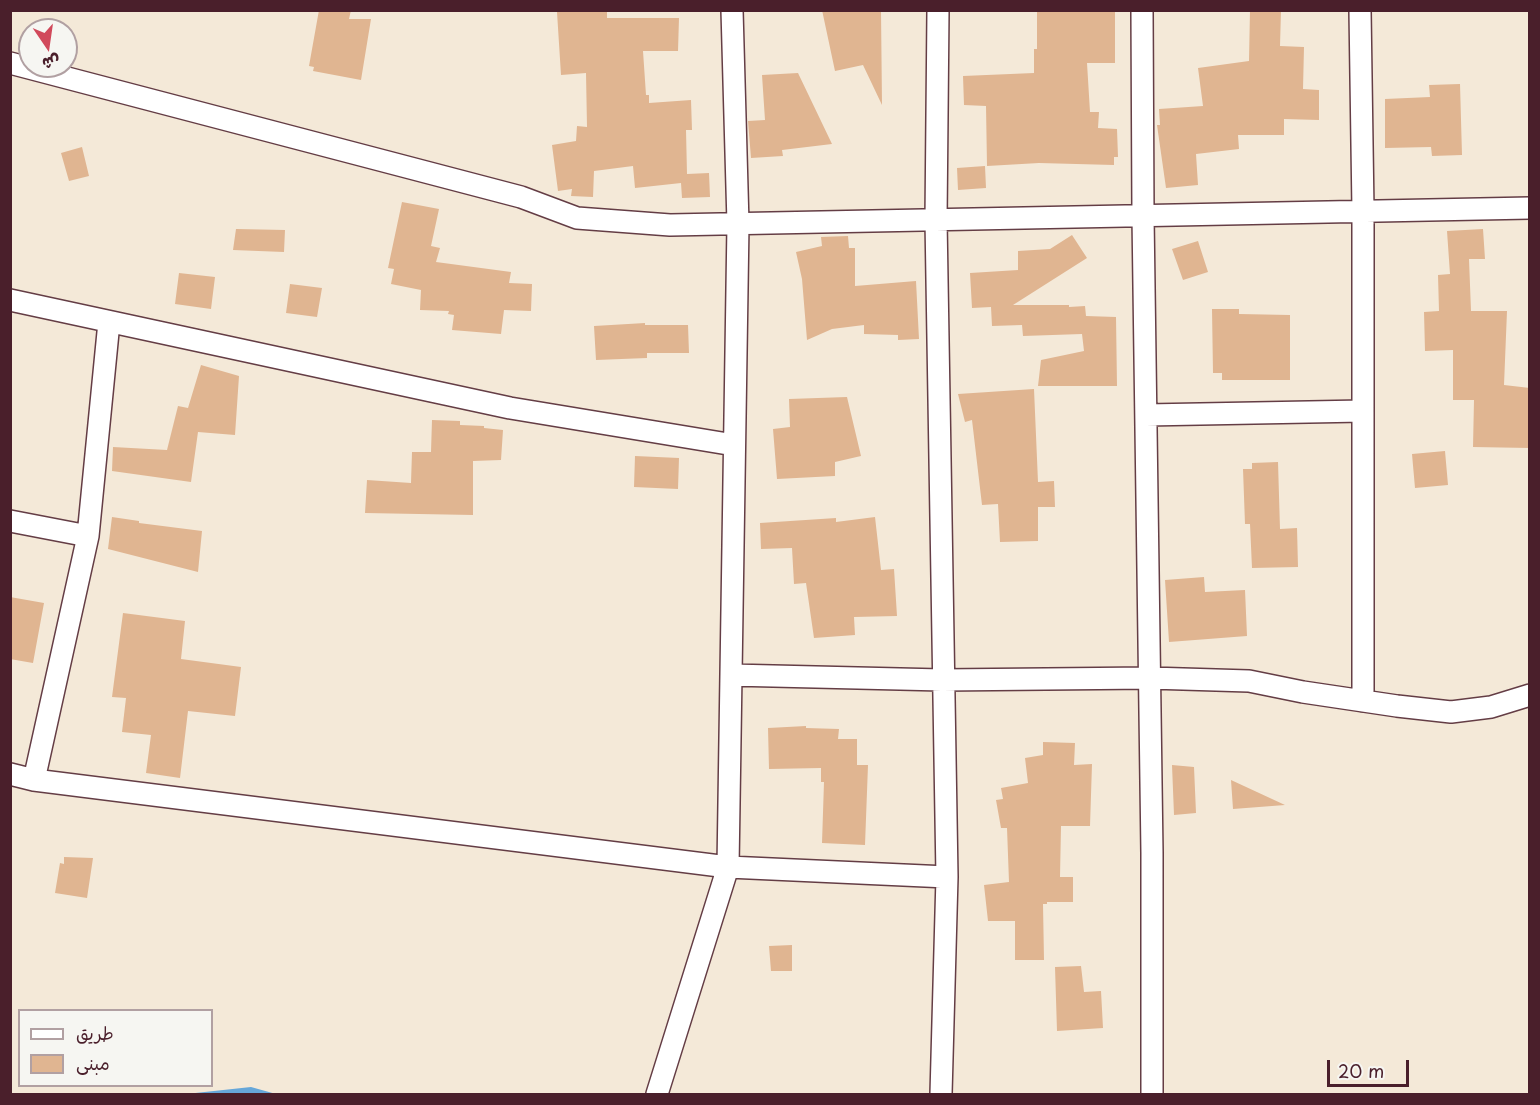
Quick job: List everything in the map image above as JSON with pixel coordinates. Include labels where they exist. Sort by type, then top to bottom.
[{"type":"street","points":[[657,1095],[728,867],[738,224],[732,10]]},
{"type":"street","points":[[938,10],[936,220],[947,877],[941,1095]]},
{"type":"street","points":[[1142,10],[1152,853],[1152,1095]]},
{"type":"street","points":[[1360,10],[1363,212],[1363,701]]},
{"type":"street","points":[[10,63],[521,197],[578,218],[670,225],[1530,208]]},
{"type":"street","points":[[10,300],[510,408],[734,445]]},
{"type":"street","points":[[34,780],[88,536],[110,322]]},
{"type":"street","points":[[1146,415],[1363,411]]},
{"type":"street","points":[[10,521],[88,536]]},
{"type":"street","points":[[731,675],[942,680],[1150,678],[1249,681],[1363,701],[1451,712],[1491,707],[1530,695]]},
{"type":"street","points":[[10,774],[34,780],[728,867],[947,877]]},
{"type":"water","points":[[251,1087],[276,1094],[186,1094]]},
{"type":"building","points":[[319,10],[351,10],[349,19],[371,19],[361,80],[313,71],[314,67],[309,66]]},
{"type":"building","points":[[607,10],[607,18],[679,18],[678,51],[643,51],[646,95],[649,95],[649,103],[691,100],[692,130],[686,130],[687,174],[709,173],[710,197],[682,198],[681,183],[635,188],[633,166],[594,171],[593,197],[571,196],[572,189],[558,191],[552,145],[576,141],[577,126],[587,127],[586,73],[561,75],[557,12]]},
{"type":"building","points":[[822,10],[881,11],[882,105],[863,65],[835,71]]},
{"type":"building","points":[[1037,10],[1115,10],[1115,63],[1087,63],[1090,112],[1099,112],[1098,128],[1117,129],[1118,157],[1114,157],[1114,165],[1039,163],[987,166],[986,106],[964,105],[963,76],[1034,73],[1034,49],[1037,49]]},
{"type":"building","points":[[1250,10],[1281,10],[1280,46],[1304,47],[1303,89],[1319,90],[1319,120],[1284,119],[1284,135],[1238,135],[1239,149],[1196,154],[1198,185],[1166,188],[1157,125],[1160,125],[1159,109],[1203,106],[1198,68],[1249,61]]},
{"type":"building","points":[[798,73],[832,144],[782,150],[783,156],[751,158],[748,121],[765,120],[762,75]]},
{"type":"building","points":[[1460,84],[1462,155],[1432,156],[1431,147],[1385,148],[1385,99],[1430,97],[1429,85]]},
{"type":"building","points":[[82,147],[89,176],[69,181],[61,153]]},
{"type":"building","points":[[985,166],[986,188],[958,190],[957,168]]},
{"type":"building","points":[[402,202],[439,209],[431,246],[440,248],[436,262],[511,272],[509,283],[532,284],[531,311],[504,310],[501,334],[452,330],[454,315],[448,314],[449,311],[420,310],[421,290],[391,284],[394,269],[388,268]]},
{"type":"building","points":[[236,229],[285,230],[284,252],[233,250]]},
{"type":"building","points":[[1483,229],[1485,259],[1469,259],[1471,311],[1507,311],[1504,385],[1530,388],[1530,448],[1473,447],[1474,400],[1453,400],[1453,350],[1425,351],[1424,312],[1439,311],[1438,275],[1450,274],[1447,231]]},
{"type":"building","points":[[1072,235],[1087,258],[1013,305],[1085,306],[1086,316],[1116,317],[1117,386],[1038,386],[1041,360],[1084,351],[1082,334],[1023,336],[1022,325],[992,326],[991,307],[972,308],[970,273],[1018,270],[1018,251],[1050,249]]},
{"type":"building","points":[[848,236],[849,248],[855,248],[855,286],[916,281],[919,339],[898,340],[898,335],[864,334],[864,325],[832,329],[807,340],[802,279],[796,252],[822,246],[821,237]]},
{"type":"building","points":[[1198,241],[1208,272],[1183,280],[1172,249]]},
{"type":"building","points":[[179,273],[215,277],[211,309],[175,304]]},
{"type":"building","points":[[290,284],[322,288],[317,317],[286,313]]},
{"type":"building","points":[[1212,309],[1239,309],[1239,314],[1290,315],[1290,380],[1222,380],[1222,373],[1213,373]]},
{"type":"building","points":[[645,323],[645,325],[688,325],[689,353],[647,353],[647,358],[596,360],[594,326]]},
{"type":"building","points":[[201,365],[239,376],[235,435],[198,432],[191,482],[112,471],[113,447],[167,450],[178,406],[188,408]]},
{"type":"building","points":[[1034,389],[1038,482],[1054,481],[1055,507],[1038,507],[1038,541],[1000,542],[998,504],[982,505],[972,420],[965,422],[958,394]]},
{"type":"building","points":[[847,397],[861,456],[835,462],[835,476],[777,479],[773,429],[790,427],[789,399]]},
{"type":"building","points":[[432,420],[460,421],[460,425],[503,430],[501,460],[473,461],[473,515],[365,513],[367,480],[411,483],[412,452],[431,452]]},
{"type":"building","points":[[1445,451],[1448,485],[1415,488],[1412,454]]},
{"type":"building","points":[[635,456],[679,458],[678,489],[634,487]]},
{"type":"building","points":[[1278,462],[1280,529],[1297,528],[1298,567],[1252,568],[1250,524],[1245,524],[1243,469],[1252,469],[1252,463]]},
{"type":"building","points":[[112,517],[202,531],[198,572],[108,549]]},
{"type":"building","points":[[875,517],[881,570],[894,569],[897,616],[854,617],[855,635],[814,638],[806,583],[794,584],[792,548],[761,549],[760,523],[836,518],[836,522]]},
{"type":"building","points":[[1204,577],[1205,592],[1245,590],[1247,636],[1169,642],[1165,580]]},
{"type":"building","points":[[10,597],[44,603],[33,663],[10,659]]},
{"type":"building","points":[[123,613],[185,621],[181,659],[241,667],[235,716],[188,711],[180,778],[146,773],[151,735],[122,732],[126,698],[112,697]]},
{"type":"building","points":[[806,726],[806,728],[839,729],[838,739],[857,739],[857,765],[868,765],[865,845],[822,843],[824,782],[821,782],[821,768],[769,769],[768,728]]},
{"type":"building","points":[[1043,742],[1075,743],[1074,765],[1092,764],[1090,826],[1061,826],[1060,877],[1073,877],[1073,902],[1043,904],[1044,960],[1015,960],[1015,921],[988,921],[984,885],[1009,882],[1007,828],[1001,828],[996,800],[1003,799],[1001,788],[1028,783],[1025,758],[1043,755]]},
{"type":"building","points":[[1172,765],[1194,767],[1196,813],[1174,815]]},
{"type":"building","points":[[1231,780],[1285,805],[1233,809]]},
{"type":"building","points":[[64,857],[93,858],[87,898],[55,893],[60,863],[64,864]]},
{"type":"building","points":[[792,945],[792,971],[771,971],[769,946]]},
{"type":"building","points":[[1081,966],[1084,992],[1101,991],[1103,1028],[1057,1031],[1055,967]]}]
